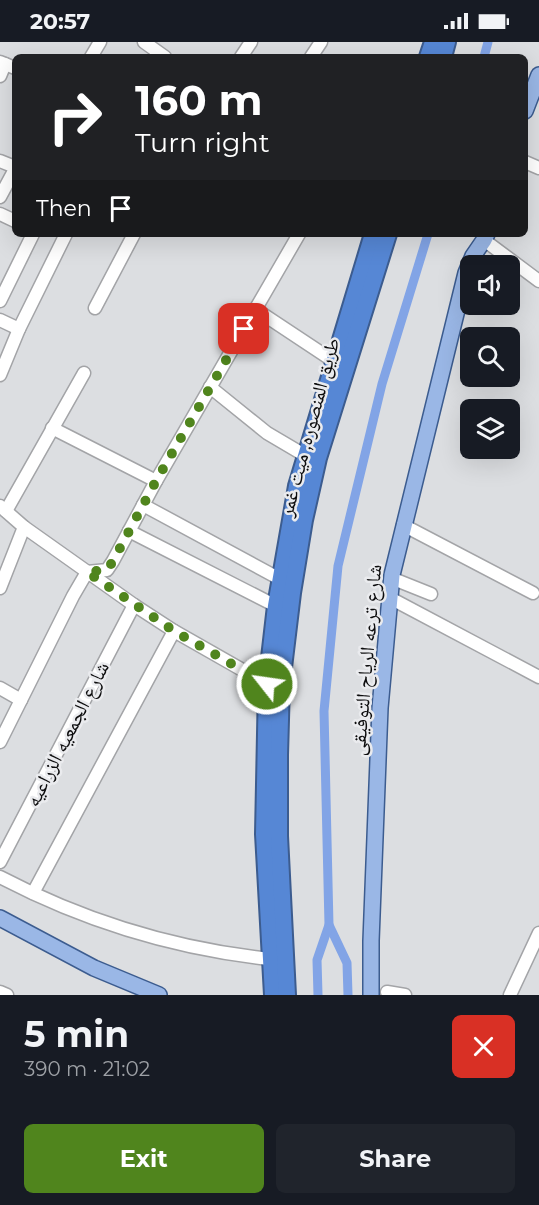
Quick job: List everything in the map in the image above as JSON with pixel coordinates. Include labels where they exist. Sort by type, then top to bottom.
[{"type":"highway","name":"طريق المنصوره, ميت غمر","points":[[273,995],[264,834],[274,684],[276,606],[291,518],[306,456],[372,237]]},
{"type":"highway","name":"طريق المنصوره, ميت غمر","points":[[286,995],[274,684],[310,489],[387,237]]},
{"type":"main road","points":[[528,103],[539,75]]},
{"type":"main road","name":"شارع ترعه الرياح التوفيقى","points":[[371,995],[380,708],[391,578],[466,273],[485,237]]},
{"type":"main road","points":[[0,918],[94,968],[159,995]]},
{"type":"main road","points":[[0,929],[134,995]]},
{"type":"street","points":[[144,42],[158,54]]},
{"type":"street","points":[[0,76],[7,65]]},
{"type":"street","points":[[0,197],[12,174]]},
{"type":"street","points":[[0,301],[32,237]]},
{"type":"street","points":[[0,375],[19,329],[65,237]]},
{"type":"street","points":[[95,308],[132,237]]},
{"type":"street","points":[[87,572],[107,570],[297,237]]},
{"type":"street","points":[[485,237],[539,280]]},
{"type":"street","points":[[255,309],[335,362]]},
{"type":"street","points":[[0,320],[19,329]]},
{"type":"street","points":[[84,373],[3,508],[24,527],[174,631],[274,684]]},
{"type":"street","points":[[210,387],[267,434],[306,456]]},
{"type":"street","points":[[52,428],[156,481]]},
{"type":"street","points":[[143,505],[280,579]]},
{"type":"street","points":[[403,525],[533,593]]},
{"type":"street","points":[[0,588],[24,527]]},
{"type":"street","points":[[129,531],[276,606]]},
{"type":"street","points":[[0,742],[87,572]]},
{"type":"street","points":[[391,578],[431,594]]},
{"type":"street","points":[[390,598],[539,677]]},
{"type":"street","name":"شارع الجمعيه الزراعيه","points":[[0,862],[134,605]]},
{"type":"street","points":[[33,893],[174,631]]},
{"type":"street","points":[[0,688],[21,700]]},
{"type":"street","points":[[0,877],[33,893],[139,934],[200,949],[270,959]]},
{"type":"street","points":[[510,995],[539,933]]},
{"type":"street","points":[[0,992],[7,995]]},
{"type":"street","points":[[387,992],[405,995]]},
{"type":"waterway","points":[[485,54],[488,42]]},
{"type":"waterway","points":[[318,995],[317,960],[329,925],[324,711],[338,566],[382,384],[427,237]]},
{"type":"waterway","points":[[329,925],[347,963],[348,995]]},
{"type":"route","points":[[244,329],[156,481],[113,561],[107,570],[87,572],[174,631],[267,684]]}]
